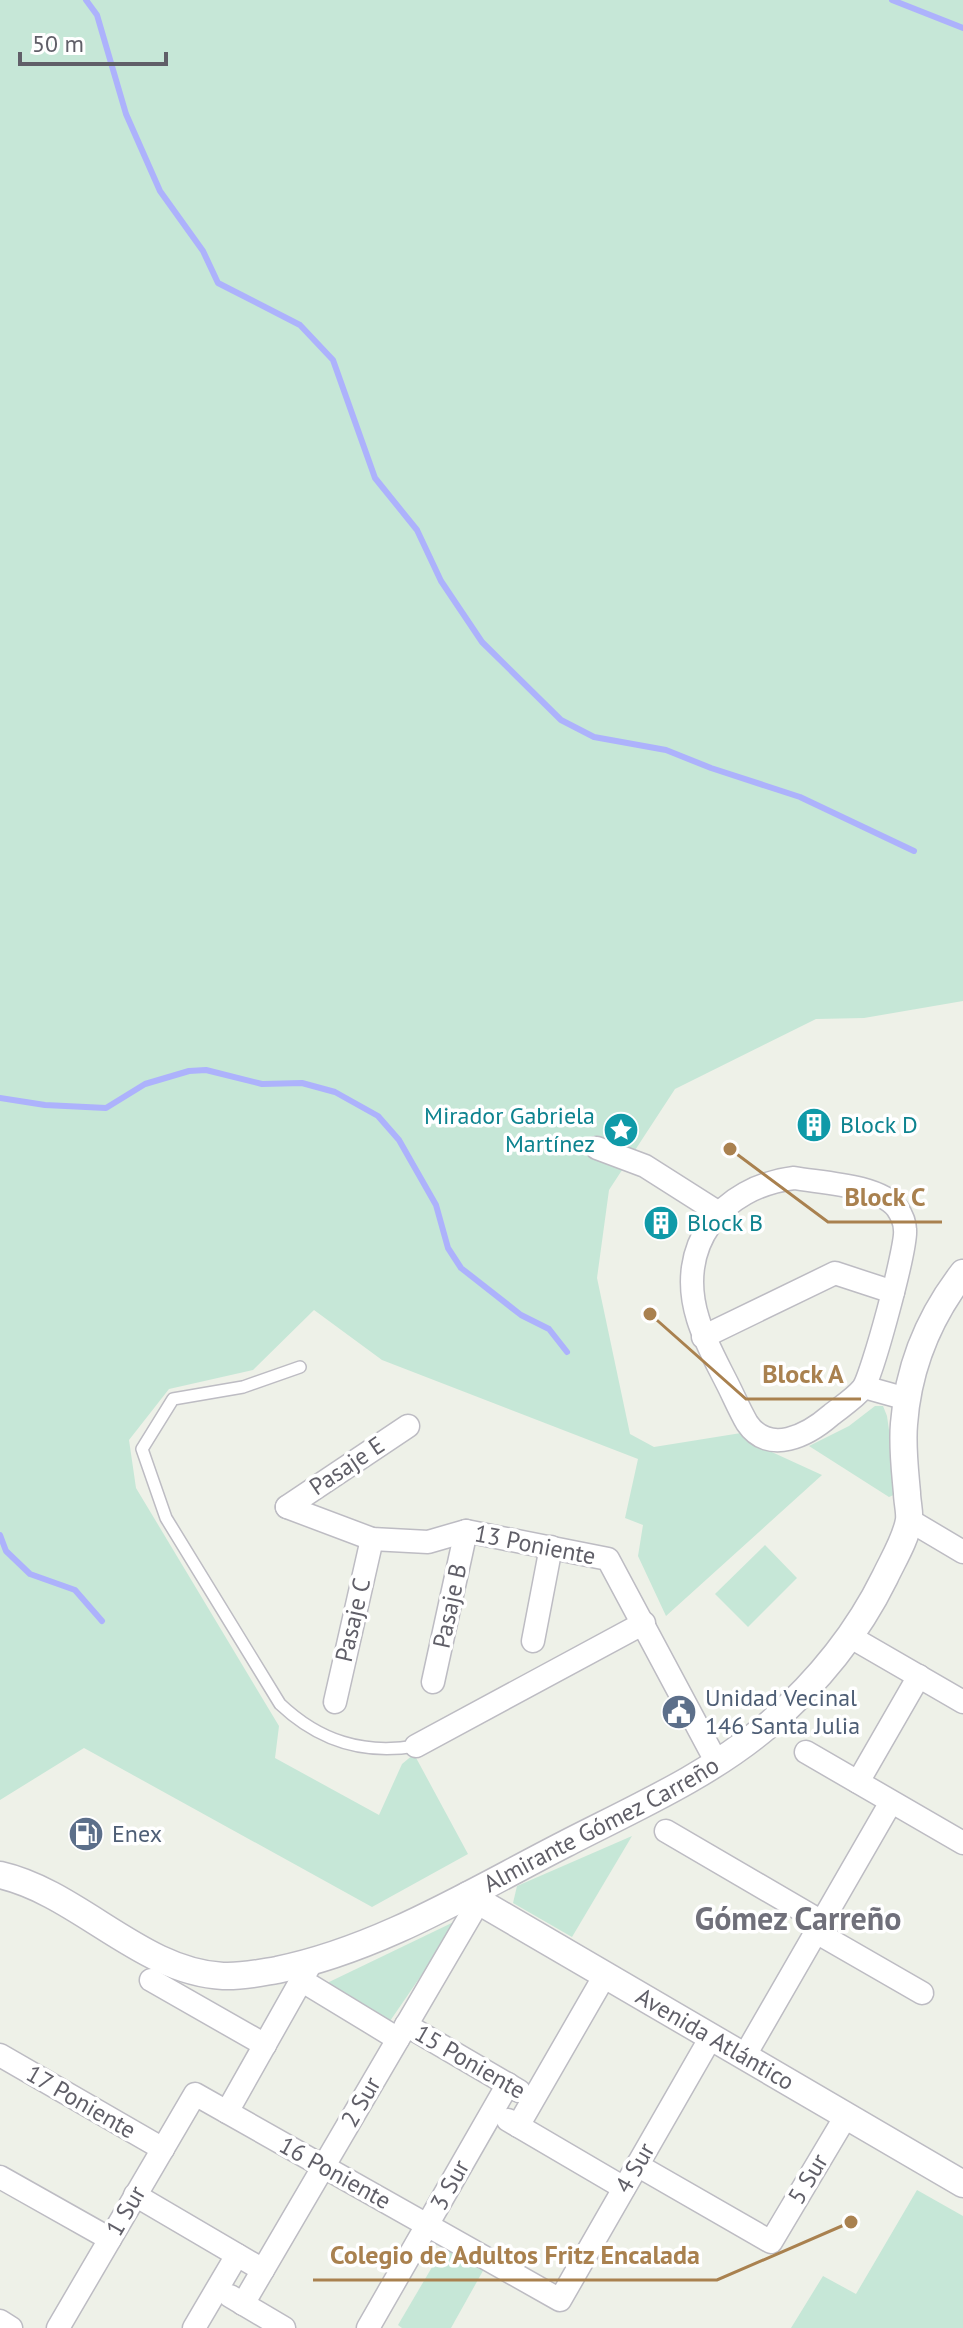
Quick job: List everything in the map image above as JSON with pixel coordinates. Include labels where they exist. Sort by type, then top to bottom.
[{"type":"street","points":[[597,1148],[645,1166],[719,1213]]},
{"type":"street","points":[[794,1178],[881,1195],[895,1206],[905,1230],[893,1292],[864,1387],[820,1425],[790,1440],[771,1439],[762,1436],[748,1424],[703,1337],[691,1298],[692,1267],[702,1238],[719,1213],[747,1191],[762,1184],[794,1178]]},
{"type":"street","points":[[703,1337],[835,1273],[893,1292]]},
{"type":"street","name":"Almirante Gómez Carreño","points":[[0,1875],[38,1888],[162,1959],[187,1970],[206,1975],[244,1976],[306,1972],[473,1898],[717,1763],[765,1728],[831,1661],[883,1581],[909,1520],[903,1449],[907,1399],[921,1346],[932,1321],[963,1273]]},
{"type":"street","points":[[864,1387],[907,1399]]},
{"type":"street","name":"Pasaje E","points":[[287,1507],[408,1426]]},
{"type":"street","name":"13 Poniente","points":[[287,1507],[372,1539],[428,1542],[466,1531],[608,1559],[717,1763]]},
{"type":"street","points":[[909,1520],[963,1552]]},
{"type":"street","name":"Pasaje B","points":[[433,1682],[466,1531]]},
{"type":"street","name":"Pasaje C","points":[[335,1702],[372,1539]]},
{"type":"street","points":[[533,1641],[551,1547]]},
{"type":"street","points":[[416,1746],[644,1623]]},
{"type":"street","points":[[849,1636],[919,1676],[960,1694]]},
{"type":"street","points":[[858,1782],[919,1676]]},
{"type":"street","points":[[806,1752],[963,1843]]},
{"type":"street","points":[[744,2057],[891,1802]]},
{"type":"street","points":[[666,1831],[922,1993]]},
{"type":"street","name":"Avenida Atlántico","points":[[473,1898],[963,2184]]},
{"type":"street","name":"2 Sur","points":[[243,2304],[402,2032],[473,1898]]},
{"type":"street","points":[[227,2112],[306,1972]]},
{"type":"street","name":"15 Poniente","points":[[306,1972],[402,2032],[534,2099]]},
{"type":"street","points":[[518,2126],[605,1975]]},
{"type":"street","points":[[151,1980],[265,2045]]},
{"type":"street","name":"4 Sur","points":[[560,2300],[711,2037]]},
{"type":"street","name":"17 Poniente","points":[[0,2055],[163,2149]]},
{"type":"street","name":"3 Sur","points":[[368,2328],[508,2084]]},
{"type":"street","name":"16 Poniente","points":[[195,2094],[560,2300]]},
{"type":"street","name":"1 Sur","points":[[58,2328],[195,2094]]},
{"type":"street","name":"15 Poniente","points":[[492,2111],[624,2188]]},
{"type":"street","name":"5 Sur","points":[[637,2165],[771,2242],[846,2116]]},
{"type":"street","points":[[0,2177],[110,2239]]},
{"type":"street","points":[[135,2195],[263,2270]]},
{"type":"street","points":[[194,2328],[237,2255]]},
{"type":"street","points":[[217,2289],[284,2328]]},
{"type":"street","points":[[0,2321],[11,2328]]},
{"type":"lane","points":[[300,1367],[243,1387],[173,1399],[142,1449],[166,1518],[280,1704],[306,1726],[337,1742],[376,1749],[416,1746]]},
{"type":"green space","points":[[0,0],[963,0],[963,1001],[864,1018],[816,1019],[675,1089],[609,1190],[597,1278],[630,1434],[654,1447],[741,1433],[763,1448],[822,1475],[666,1616],[638,1556],[643,1525],[625,1518],[638,1459],[382,1360],[314,1310],[253,1370],[169,1389],[129,1440],[136,1488],[279,1726],[275,1758],[379,1815],[402,1764],[414,1754],[468,1854],[372,1907],[84,1748],[0,1800]]},
{"type":"green space","points":[[875,1406],[883,1406],[887,1416],[898,1493],[889,1497],[809,1446],[849,1426]]},
{"type":"green space","points":[[765,1545],[797,1578],[748,1627],[715,1594]]},
{"type":"green space","points":[[632,1836],[572,1937],[513,1903],[517,1886]]},
{"type":"green space","points":[[460,1919],[390,2021],[327,1983]]},
{"type":"green space","points":[[917,2190],[963,2216],[963,2328],[791,2328],[823,2276],[856,2294]]},
{"type":"green space","points":[[453,2251],[484,2269],[451,2328],[402,2328],[398,2325],[438,2257]]},
{"type":"waterway","points":[[86,0],[97,15],[126,114],[160,191],[203,251],[218,283],[300,325],[333,360],[375,478],[417,530],[441,581],[482,642],[561,720],[594,737],[666,750],[800,797],[914,851]]},
{"type":"waterway","points":[[892,0],[963,28]]},
{"type":"waterway","points":[[0,1098],[45,1105],[106,1108],[145,1084],[189,1071],[206,1070],[262,1084],[302,1083],[335,1092],[378,1116],[399,1140],[436,1205],[448,1248],[461,1268],[521,1315],[549,1329],[567,1352]]},
{"type":"waterway","points":[[0,1535],[6,1551],[30,1574],[75,1590],[102,1621]]},
{"type":"place","name":"Block D","points":[[814,1125]]},
{"type":"place","name":"Mirador Gabriela Martínez","points":[[621,1130]]},
{"type":"place","name":"Block C","points":[[730,1149]]},
{"type":"place","name":"Block B","points":[[661,1223]]},
{"type":"place","name":"Block A","points":[[650,1314]]},
{"type":"place","name":"Unidad Vecinal 146 Santa Julia","points":[[679,1712]]},
{"type":"place","name":"Enex","points":[[86,1834]]},
{"type":"place","name":"Colegio de Adultos Fritz Encalada","points":[[851,2222]]},
{"type":"district","name":"Gómez Carreño","points":[[798,1919]]}]
